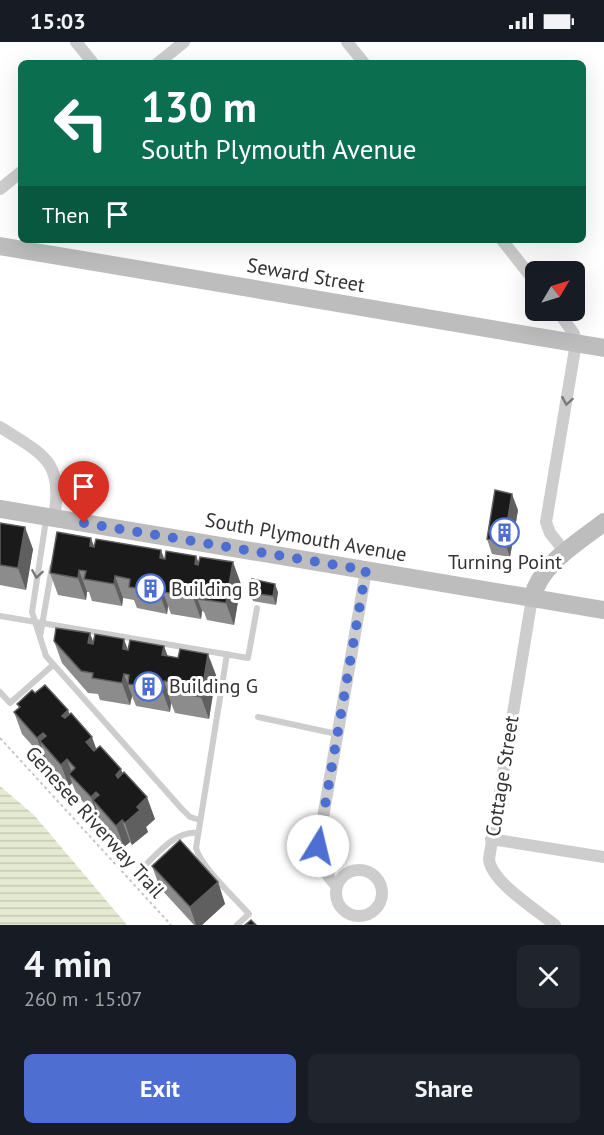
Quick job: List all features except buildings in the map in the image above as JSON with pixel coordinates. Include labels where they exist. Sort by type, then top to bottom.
[{"type":"main road","name":"Seward Street","points":[[0,246],[604,348]]},
{"type":"main road","name":"South Plymouth Avenue","points":[[0,509],[604,610]]},
{"type":"main road","points":[[532,598],[541,575],[565,552],[604,522]]},
{"type":"street","points":[[76,42],[91,60]]},
{"type":"street","points":[[162,60],[184,42]]},
{"type":"street","points":[[347,42],[362,60]]},
{"type":"street","points":[[0,188],[18,174]]},
{"type":"street","points":[[504,243],[525,269]]},
{"type":"street","points":[[565,321],[574,334],[576,343],[546,522],[550,533],[565,552]]},
{"type":"street","points":[[0,427],[38,452],[53,470],[58,492],[55,520]]},
{"type":"street","points":[[337,886],[326,876],[318,846],[366,570]]},
{"type":"street","name":"Cottage Street","points":[[532,598],[489,859],[492,871],[500,880],[555,925]]},
{"type":"street","points":[[491,839],[604,857]]},
{"type":"lane","points":[[55,520],[32,607],[33,621],[44,650],[53,665],[186,813],[200,820]]},
{"type":"lane","points":[[40,638],[53,559]]},
{"type":"lane","points":[[0,616],[248,658],[257,608]]},
{"type":"lane","points":[[227,654],[196,848],[198,855],[249,914],[237,925]]},
{"type":"lane","points":[[0,692],[10,704],[53,665]]},
{"type":"lane","points":[[258,717],[337,734]]},
{"type":"lane","points":[[141,869],[177,837],[188,833],[198,833]]},
{"type":"path","name":"Genesee Riverway Trail","points":[[0,738],[171,925]]},
{"type":"shaded area","points":[[0,786],[34,815],[127,925],[0,925]]},
{"type":"place","name":"Turning Point","points":[[505,532]]},
{"type":"place","name":"Building B","points":[[150,589]]},
{"type":"place","name":"Building G","points":[[148,686]]},
{"type":"route","points":[[84,523],[366,570],[318,846]]}]
